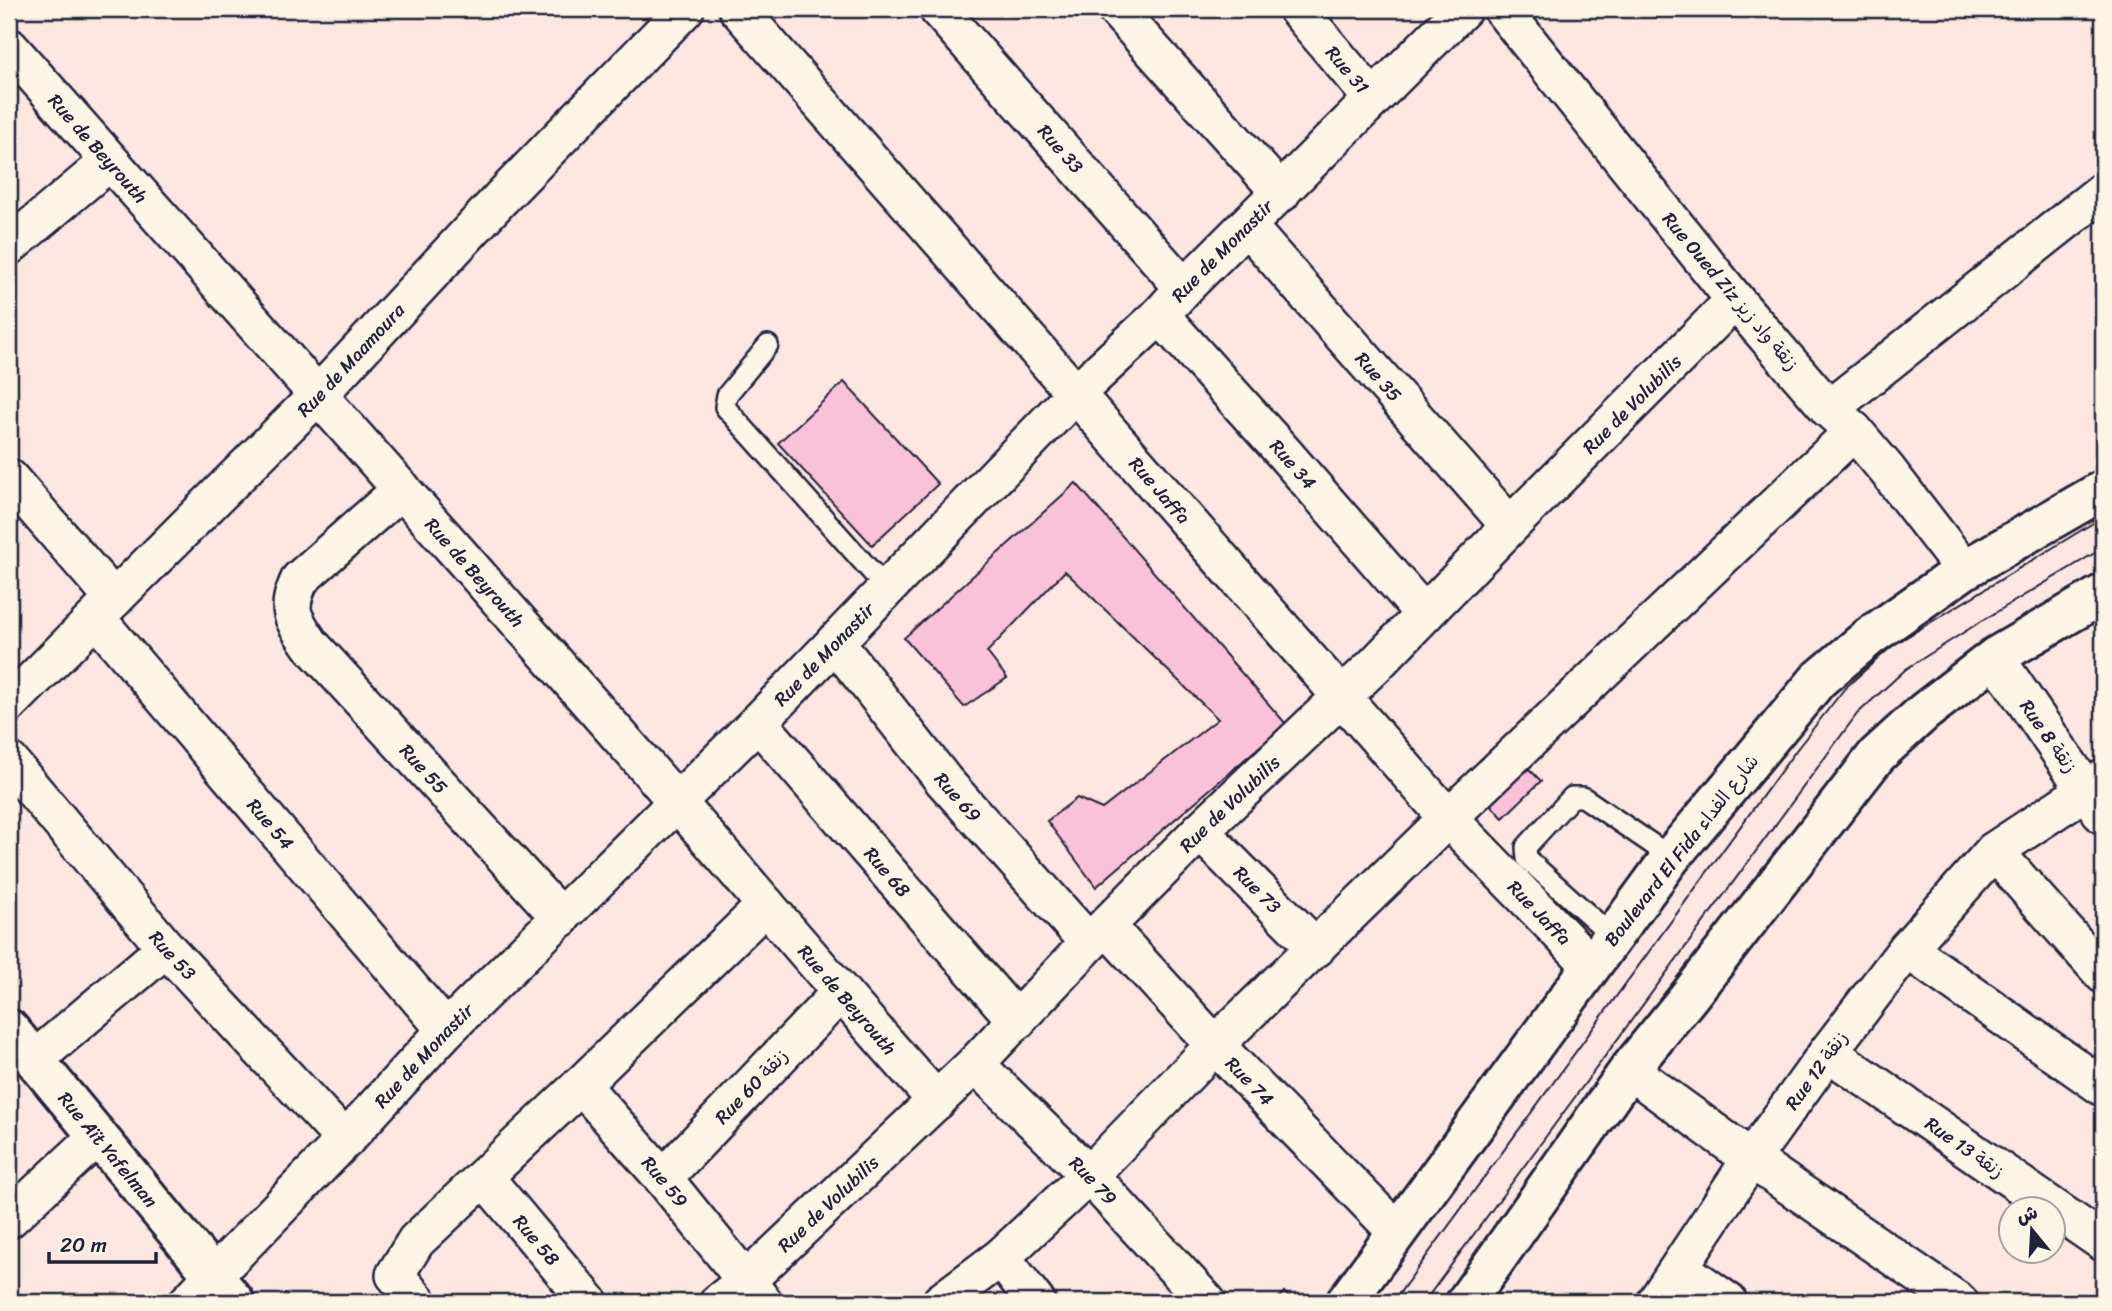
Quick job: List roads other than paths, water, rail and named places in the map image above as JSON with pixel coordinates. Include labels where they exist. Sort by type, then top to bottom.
[{"type":"main road","name":"Boulevard El Fida شارع الفداء","points":[[1346,1302],[1671,857],[1818,680],[1869,637],[1964,569],[2103,490]]},
{"type":"main road","points":[[1466,1302],[1629,1070],[1877,755],[1924,712],[1995,657],[2103,594]]},
{"type":"main road","name":"Rue Aït Yafelman","points":[[9,1029],[97,1137],[212,1293]]},
{"type":"street","name":"Rue de Maamoura","points":[[10,699],[105,608],[317,395],[501,198],[685,9]]},
{"type":"street","name":"Rue Jaffa","points":[[738,9],[1448,818],[1601,951]]},
{"type":"street","name":"Rue 33","points":[[938,9],[1184,288]]},
{"type":"street","points":[[1116,9],[1281,193]]},
{"type":"street","name":"Rue 31","points":[[1297,9],[1372,98]]},
{"type":"street","name":"Rue de Monastir","points":[[212,1293],[345,1140],[446,1030],[758,722],[1076,393],[1160,315],[1463,9]]},
{"type":"street","name":"Rue Oued Ziz زنقة واد زيز","points":[[1502,9],[1735,300],[1894,479],[1964,569]]},
{"type":"street","name":"Rue de Beyrouth","points":[[9,47],[678,802],[840,993],[937,1101]]},
{"type":"street","points":[[9,246],[109,162]]},
{"type":"street","points":[[941,1302],[1001,1257],[1089,1175],[1842,420],[2103,191]]},
{"type":"street","name":"Rue 35","points":[[1247,226],[1510,526]]},
{"type":"street","name":"Rue de Volubilis","points":[[743,1295],[975,1064],[1200,831],[1375,665],[1735,300]]},
{"type":"street","name":"Rue 34","points":[[1160,315],[1424,614]]},
{"type":"street","name":"Rue 54","points":[[9,478],[105,608],[446,1030]]},
{"type":"street","name":"Rue 55","points":[[402,489],[300,579],[292,597],[292,615],[310,643],[561,918]]},
{"type":"street","name":"Rue 69","points":[[835,642],[944,781],[1098,935]]},
{"type":"street","name":"Rue 8 زنقة","points":[[1995,657],[2097,794]]},
{"type":"street","name":"Rue 68","points":[[758,722],[1017,1021]]},
{"type":"street","name":"Rue 53","points":[[9,761],[166,948],[345,1140]]},
{"type":"street","name":"Rue 12 زنقة","points":[[1656,1302],[1751,1159],[1828,1052],[1908,949],[1994,851],[2097,794]]},
{"type":"street","name":"Rue 73","points":[[1200,831],[1316,948]]},
{"type":"street","points":[[1994,851],[2103,974]]},
{"type":"street","points":[[418,1302],[395,1275],[416,1241],[766,905]]},
{"type":"street","name":"Rue 74","points":[[1098,935],[1216,1045],[1396,1231]]},
{"type":"street","points":[[34,1060],[166,948]]},
{"type":"street","points":[[1908,949],[2103,1087]]},
{"type":"street","name":"Rue 60 زنقة","points":[[663,1178],[840,993]]},
{"type":"street","name":"Rue 13 زنقة","points":[[1828,1052],[2103,1242]]},
{"type":"street","name":"Rue 79","points":[[975,1064],[1089,1175],[1207,1302]]},
{"type":"street","points":[[1629,1070],[1751,1159],[1959,1302]]},
{"type":"street","name":"Rue 59","points":[[581,1085],[663,1178],[743,1295]]},
{"type":"street","points":[[9,1219],[97,1137]]},
{"type":"street","name":"Rue 58","points":[[484,1177],[590,1302]]},
{"type":"street","points":[[1001,1257],[1036,1302]]},
{"type":"street","points":[[1680,1268],[1728,1302]]},
{"type":"lane","points":[[768,345],[727,395],[725,407],[887,589]]},
{"type":"lane","points":[[1601,951],[1527,859],[1526,847],[1572,797],[1583,797],[1671,857]]},
{"type":"tram line","points":[[1393,1302],[1797,749],[1845,688],[1892,646],[2103,517]]},
{"type":"tram line","points":[[1424,1302],[1857,714],[1906,669],[2103,548]]}]
